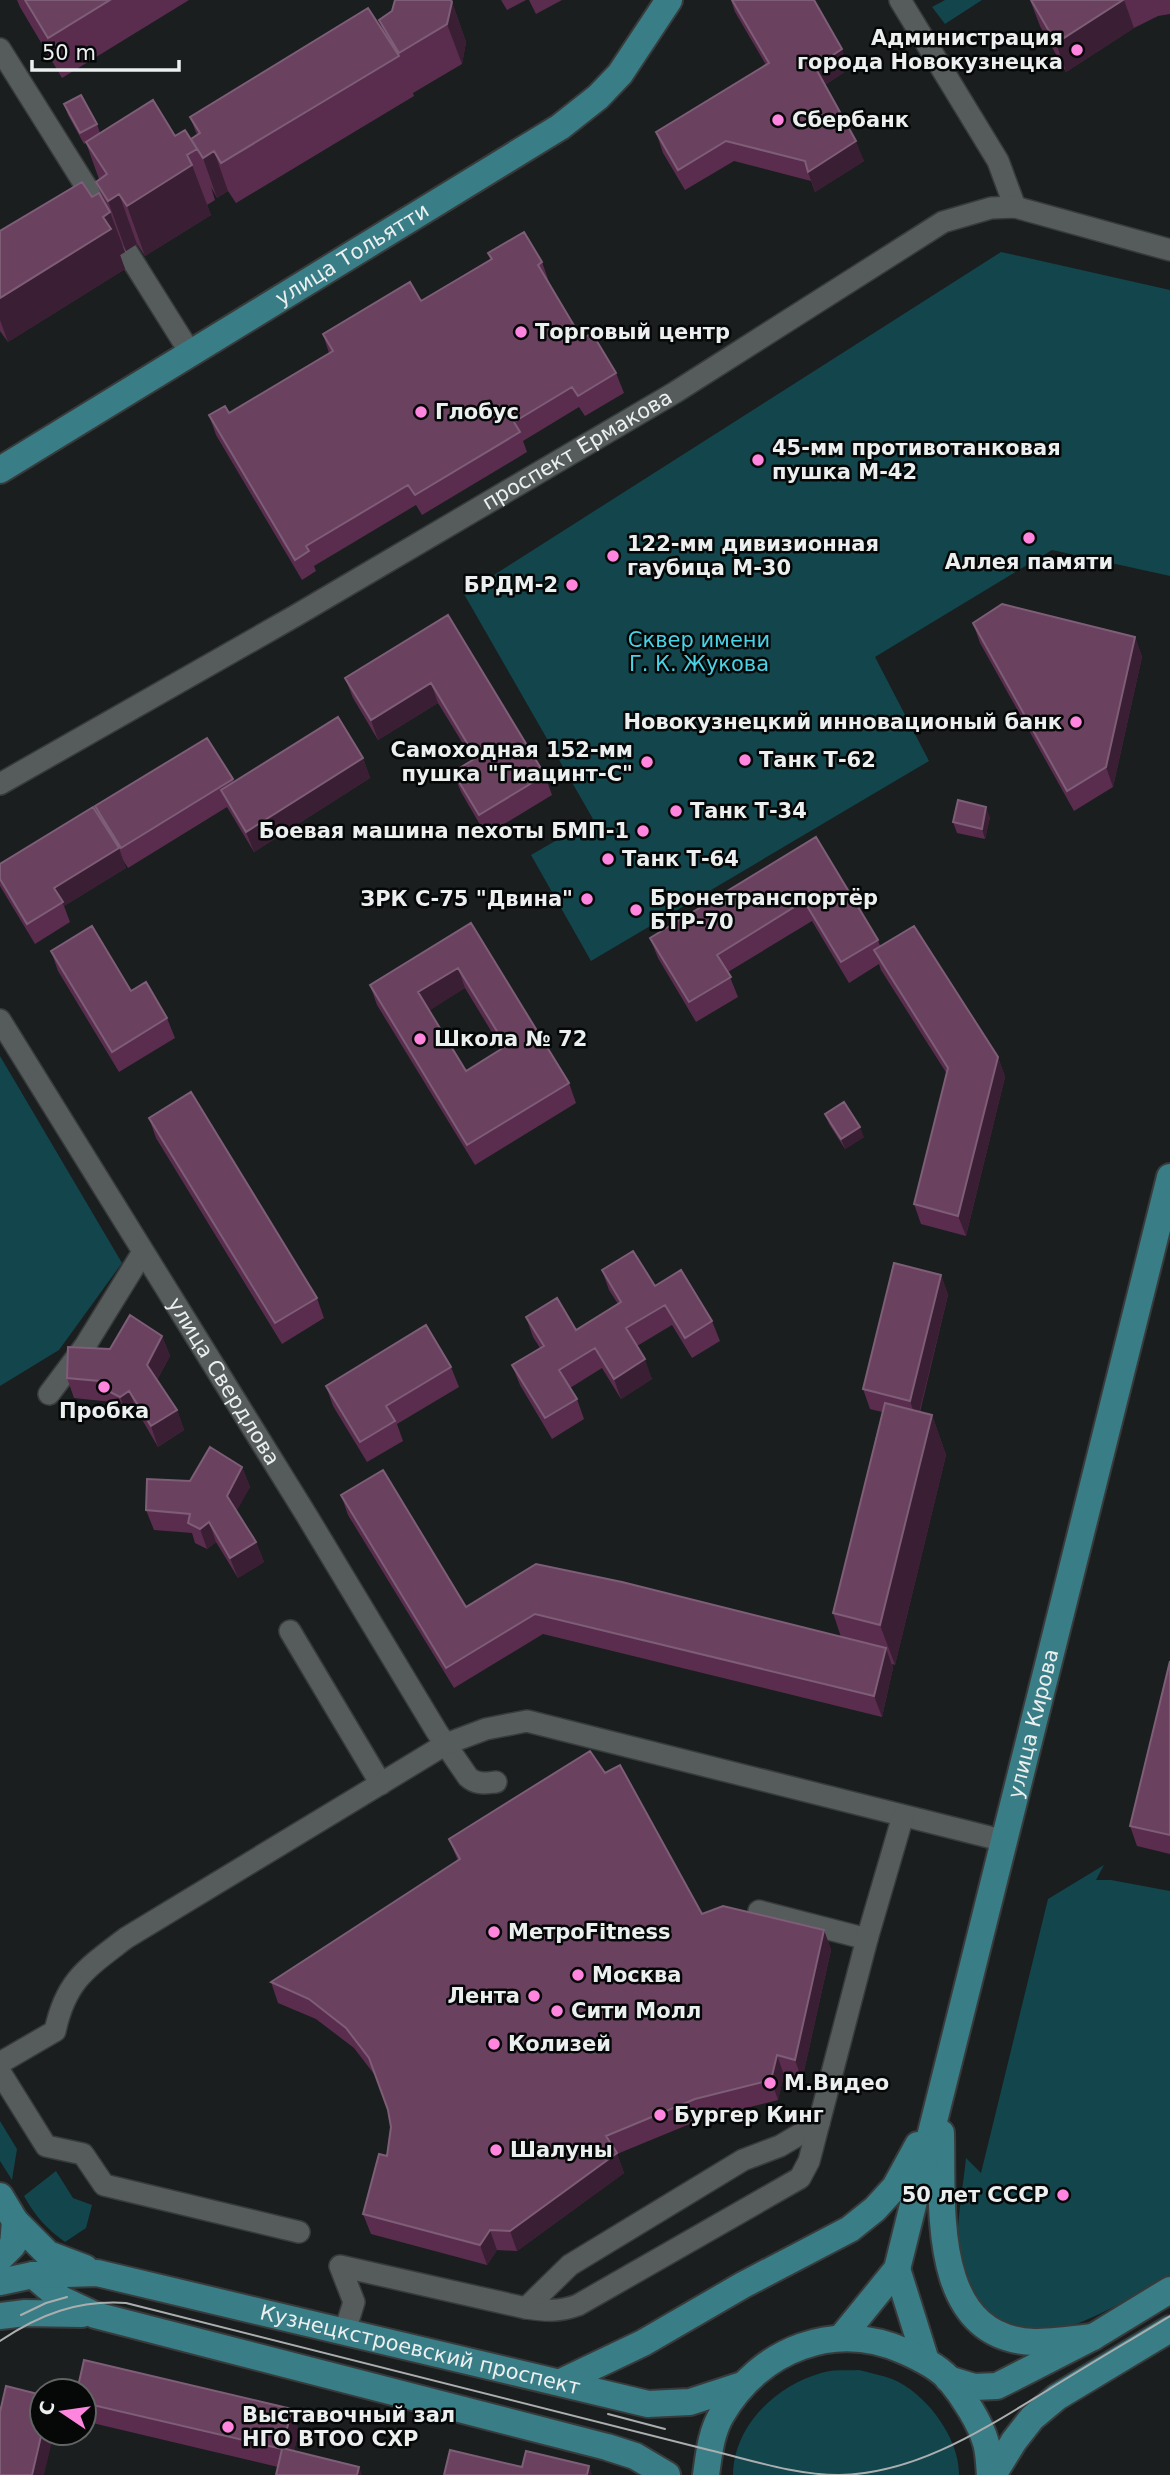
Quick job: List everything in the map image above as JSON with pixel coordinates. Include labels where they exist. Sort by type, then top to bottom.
[{"type":"main road","name":"улица Тольятти","points":[[0,470],[559,127],[598,97],[620,74],[669,0]]},
{"type":"main road","name":"улица Кирова","points":[[841,2338],[897,2269],[1170,1177]]},
{"type":"main road","points":[[940,2103],[947,2254],[961,2299],[973,2316],[986,2327],[1006,2336],[1032,2342],[1093,2337]]},
{"type":"main road","points":[[561,2382],[643,2343],[743,2285],[850,2229],[875,2209],[895,2187],[940,2103]]},
{"type":"main road","points":[[0,2196],[15,2221],[33,2275]]},
{"type":"main road","points":[[0,2258],[13,2245],[15,2221]]},
{"type":"main road","name":"Кузнецкстроевский проспект","points":[[15,2221],[40,2247],[56,2258],[97,2273],[648,2404],[690,2402],[743,2385]]},
{"type":"main road","points":[[897,2269],[926,2361]]},
{"type":"main road","name":"Кузнецкстроевский проспект","points":[[0,2281],[33,2275],[97,2273]]},
{"type":"main road","name":"Кузнецкстроевский проспект","points":[[33,2275],[61,2299],[95,2315],[607,2447],[635,2456],[667,2475]]},
{"type":"main road","name":"Кузнецкстроевский проспект","points":[[0,2315],[33,2275]]},
{"type":"main road","points":[[948,2379],[974,2387],[997,2386],[1093,2337],[1170,2290]]},
{"type":"main road","name":"Кузнецкстроевский проспект","points":[[0,2315],[34,2312],[95,2315]]},
{"type":"main road","points":[[992,2475],[1032,2418],[1057,2397],[1170,2329]]},
{"type":"main road","points":[[706,2475],[711,2441],[721,2415],[743,2385],[771,2361],[804,2344],[841,2338],[885,2342],[926,2361],[948,2379],[981,2431],[992,2475]]},
{"type":"street","points":[[900,0],[998,161],[1015,208]]},
{"type":"street","points":[[0,49],[191,354]]},
{"type":"street","name":"проспект Ермакова","points":[[0,784],[295,616],[674,393],[943,222],[990,208],[1015,208],[1170,250]]},
{"type":"street","name":"улица Свердлова","points":[[0,1020],[446,1744],[473,1782],[496,1782]]},
{"type":"street","points":[[49,1394],[85,1346],[143,1252]]},
{"type":"street","points":[[290,1631],[381,1784]]},
{"type":"street","points":[[0,2063],[55,2031],[60,2008],[80,1973],[126,1938],[446,1744],[486,1729],[527,1721],[1005,1841]]},
{"type":"street","points":[[345,2331],[354,2302],[340,2266],[526,2308],[563,2310],[578,2305],[800,2178],[809,2161],[867,1939],[903,1816]]},
{"type":"street","points":[[759,1911],[867,1939]]},
{"type":"street","points":[[0,2072],[46,2146],[83,2154],[104,2185],[299,2232]]},
{"type":"street","points":[[526,2308],[570,2265],[743,2160],[780,2146],[819,2123]]},
{"type":"green space","points":[[945,0],[982,0],[945,24],[932,7]]},
{"type":"green space","name":"Сквер имени Г. К. Жукова","points":[[1001,252],[1170,290],[1170,576],[1052,550],[875,657],[929,761],[591,961],[531,855],[593,819],[464,594]]},
{"type":"green space","points":[[0,1056],[122,1263],[59,1350],[0,1386]]},
{"type":"green space","points":[[1104,1865],[1096,1880],[1111,1880],[1170,1891],[1170,2275],[1122,2303],[1083,2321],[1047,2333],[1032,2334],[1007,2326],[986,2313],[974,2301],[962,2277],[958,2260],[958,2237],[966,2158],[981,2173],[1048,1899]]},
{"type":"green space","points":[[0,2121],[17,2149],[12,2180],[0,2161]]},
{"type":"green space","points":[[56,2171],[73,2198],[92,2205],[86,2228],[65,2242],[42,2222],[24,2196]]},
{"type":"green space","points":[[859,2370],[904,2385],[928,2405],[954,2446],[959,2475],[733,2475],[735,2457],[749,2424],[774,2398],[788,2387],[821,2373]]},
{"type":"building","points":[[25,0],[110,0],[48,38]]},
{"type":"building","points":[[395,0],[451,0],[447,24],[399,53],[379,20],[392,11]]},
{"type":"building","name":"Сбербанк","points":[[732,0],[814,0],[842,49],[815,67],[856,141],[808,172],[805,161],[726,141],[678,170],[656,132],[769,63]]},
{"type":"building","points":[[1031,0],[1123,0],[1056,43]]},
{"type":"building","points":[[368,8],[399,56],[221,163],[214,151],[203,158],[191,139],[200,133],[190,117]]},
{"type":"building","points":[[81,95],[97,124],[80,133],[64,104]]},
{"type":"building","points":[[153,100],[175,136],[185,130],[197,149],[187,155],[192,165],[127,206],[119,194],[108,201],[96,182],[107,174],[86,142]]},
{"type":"building","points":[[82,182],[92,197],[99,193],[110,212],[103,217],[111,229],[0,298],[0,231]]},
{"type":"building","name":"Глобус","points":[[524,232],[542,262],[538,265],[582,339],[592,333],[616,373],[578,396],[572,387],[514,422],[520,432],[415,495],[408,485],[306,546],[309,551],[295,560],[209,415],[225,406],[229,413],[333,351],[323,334],[410,282],[421,301],[492,259],[488,253]]},
{"type":"building","name":"Новокузнецкий инновационый банк","points":[[1002,604],[1135,637],[1106,767],[1067,791],[973,623]]},
{"type":"building","points":[[448,615],[545,775],[479,815],[453,772],[476,758],[431,683],[371,720],[345,678]]},
{"type":"building","points":[[338,717],[363,758],[246,832],[221,790]]},
{"type":"building","points":[[207,738],[233,779],[121,848],[95,806]]},
{"type":"building","points":[[958,800],[986,807],[982,829],[953,822]]},
{"type":"building","points":[[93,807],[119,848],[54,888],[63,902],[27,924],[0,879],[0,864]]},
{"type":"building","points":[[816,837],[878,940],[841,962],[804,901],[717,955],[731,977],[689,1002],[650,938]]},
{"type":"building","name":"Школа № 72","points":[[471,923],[569,1083],[467,1145],[370,985]],"holes":[[[458,968],[506,1046],[466,1071],[418,992]]]},
{"type":"building","points":[[92,926],[131,991],[146,982],[167,1018],[112,1052],[51,951]]},
{"type":"building","points":[[914,926],[998,1057],[958,1216],[914,1204],[948,1068],[874,950]]},
{"type":"building","points":[[191,1092],[317,1298],[275,1323],[149,1118]]},
{"type":"building","points":[[844,1102],[860,1127],[841,1139],[825,1114]]},
{"type":"building","points":[[633,1251],[655,1286],[681,1270],[712,1321],[685,1338],[665,1305],[626,1328],[645,1359],[614,1379],[595,1348],[559,1370],[577,1399],[545,1418],[512,1365],[544,1346],[526,1317],[557,1298],[576,1330],[621,1302],[602,1270]]},
{"type":"building","points":[[894,1263],[941,1275],[910,1401],[863,1389]]},
{"type":"building","points":[[130,1315],[162,1336],[147,1365],[177,1410],[151,1426],[129,1391],[120,1397],[108,1391],[110,1382],[67,1378],[68,1347],[110,1349]]},
{"type":"building","points":[[426,1325],[451,1367],[386,1406],[395,1421],[360,1442],[326,1386]]},
{"type":"building","points":[[885,1403],[932,1415],[880,1625],[833,1613]]},
{"type":"building","points":[[210,1447],[242,1467],[227,1496],[256,1542],[230,1558],[209,1522],[200,1529],[188,1523],[190,1514],[146,1510],[147,1479],[190,1481]]},
{"type":"building","points":[[383,1470],[466,1607],[536,1564],[622,1582],[886,1648],[874,1696],[535,1614],[446,1668],[341,1495]]},
{"type":"building","points":[[1170,1661],[1170,1835],[1130,1826]]},
{"type":"building","name":"Сити Молл","points":[[590,1751],[605,1773],[620,1765],[702,1914],[723,1906],[824,1930],[795,2060],[777,2055],[771,2080],[695,2099],[606,2136],[617,2153],[510,2231],[490,2230],[480,2245],[363,2214],[379,2154],[387,2156],[391,2127],[388,2110],[369,2058],[346,2028],[309,1999],[271,1982],[460,1859],[449,1839]]},
{"type":"building","points":[[84,2360],[292,2409],[282,2448],[359,2467],[357,2475],[276,2475],[282,2449],[98,2406],[98,2377],[80,2377]]},
{"type":"building","points":[[6,2386],[28,2392],[28,2447],[39,2447],[32,2475],[0,2475],[0,2412]]},
{"type":"building","points":[[450,2450],[522,2467],[526,2451],[589,2466],[587,2475],[444,2475]]},
{"type":"tram line","points":[[21,2315],[67,2297]]},
{"type":"tram line","points":[[0,2341],[30,2323],[60,2311],[92,2304],[126,2303],[773,2466],[839,2475],[895,2467],[948,2447],[999,2420],[1170,2316]]},
{"type":"tram line","points":[[608,2414],[665,2429]]},
{"type":"place","name":"Администрация города Новокузнецка","points":[[1077,50]]},
{"type":"place","name":"Сбербанк","points":[[778,120]]},
{"type":"place","name":"Торговый центр","points":[[521,332]]},
{"type":"place","name":"Глобус","points":[[421,412]]},
{"type":"place","name":"45-мм противотанковая пушка М-42","points":[[758,460]]},
{"type":"place","name":"Аллея памяти","points":[[1029,538]]},
{"type":"place","name":"122-мм дивизионная гаубица М-30","points":[[613,556]]},
{"type":"place","name":"БРДМ-2","points":[[572,585]]},
{"type":"place","name":"Новокузнецкий инновационый банк","points":[[1076,722]]},
{"type":"place","name":"Танк Т-62","points":[[745,760]]},
{"type":"place","name":"Самоходная 152-мм пушка \"Гиацинт-С\"","points":[[647,762]]},
{"type":"place","name":"Танк Т-34","points":[[676,811]]},
{"type":"place","name":"Боевая машина пехоты БМП-1","points":[[643,831]]},
{"type":"place","name":"Танк Т-64","points":[[608,859]]},
{"type":"place","name":"ЗРК С-75 \"Двина\"","points":[[587,899]]},
{"type":"place","name":"Бронетранспортёр БТР-70","points":[[636,910]]},
{"type":"place","name":"Школа № 72","points":[[420,1039]]},
{"type":"place","name":"Пробка","points":[[104,1387]]},
{"type":"place","name":"МетроFitness","points":[[494,1932]]},
{"type":"place","name":"Москва","points":[[578,1975]]},
{"type":"place","name":"Лента","points":[[534,1996]]},
{"type":"place","name":"Сити Молл","points":[[557,2011]]},
{"type":"place","name":"Колизей","points":[[494,2044]]},
{"type":"place","name":"М.Видео","points":[[770,2083]]},
{"type":"place","name":"Бургер Кинг","points":[[660,2115]]},
{"type":"place","name":"Шалуны","points":[[496,2150]]},
{"type":"place","name":"50 лет СССР","points":[[1063,2195]]},
{"type":"place","name":"Выставочный зал НГО ВТОО СХР","points":[[228,2427]]}]
